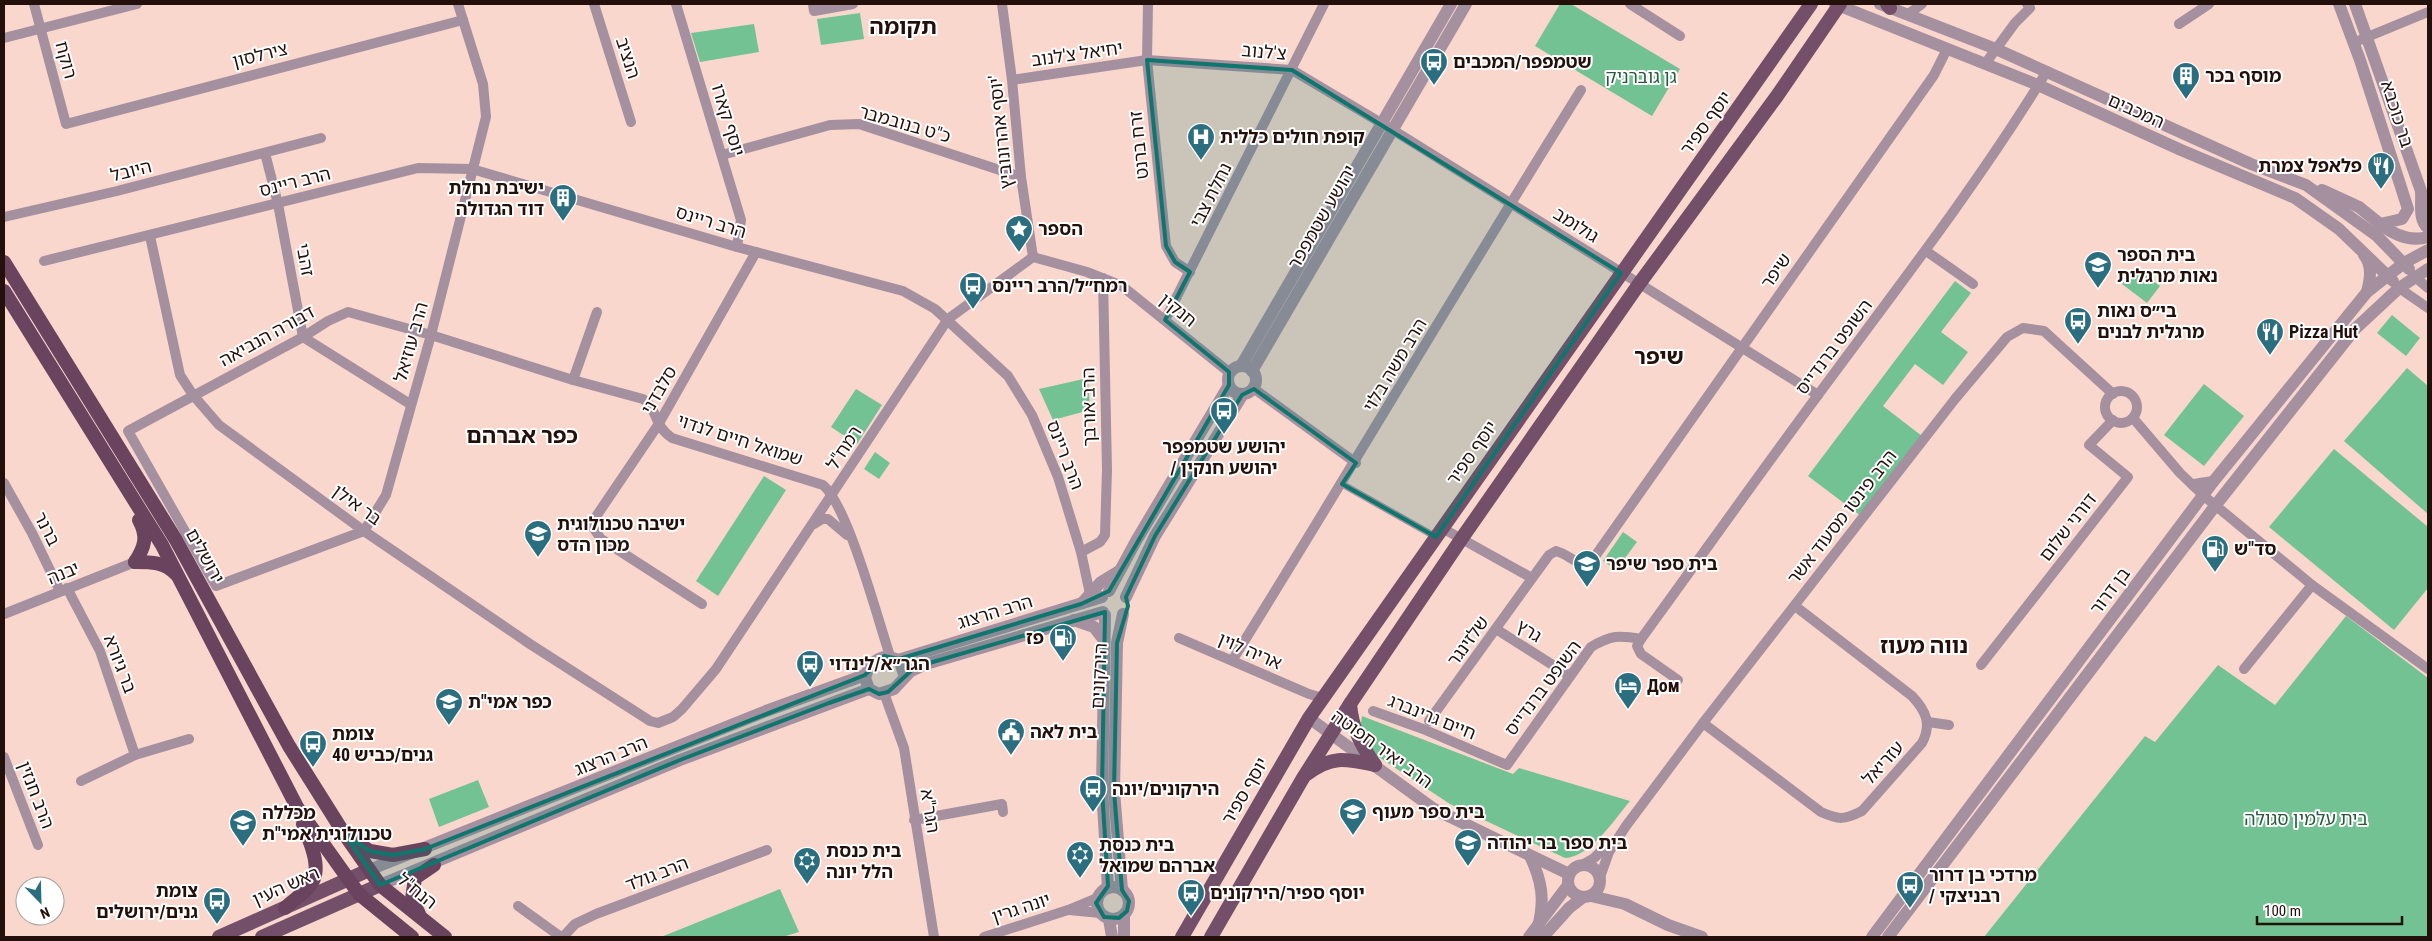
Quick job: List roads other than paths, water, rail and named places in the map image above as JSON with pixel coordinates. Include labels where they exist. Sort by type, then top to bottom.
[{"type":"highway","name":"ירושלים","points":[[4,262],[176,540],[289,746],[369,870]]},
{"type":"highway","name":"ירושלים","points":[[4,292],[162,545],[297,807],[359,894]]},
{"type":"highway","points":[[81,415],[142,526],[145,545],[136,562],[158,563],[168,566],[178,576]]},
{"type":"highway","points":[[284,908],[312,884],[315,869],[313,853],[297,807]]},
{"type":"highway","points":[[345,835],[370,851],[393,855],[425,849]]},
{"type":"highway","points":[[434,865],[415,878],[412,899],[417,912],[440,934]]},
{"type":"highway","name":"הנח\"ל","points":[[369,870],[380,885],[440,934]]},
{"type":"highway","points":[[359,894],[412,937]]},
{"type":"main road","name":"יוסף ספיר","points":[[1182,937],[1309,718],[1621,273],[1752,92],[1812,4]]},
{"type":"main road","points":[[1211,937],[1303,778],[1350,704],[1462,538],[1639,284],[1777,96],[1838,4]]},
{"type":"main road","points":[[1350,704],[1351,719],[1360,745],[1374,765]]},
{"type":"main road","points":[[1303,778],[1326,762],[1339,759],[1374,765]]},
{"type":"main road","name":"ראש העין","points":[[219,937],[369,870]]},
{"type":"main road","name":"ראש העין","points":[[262,937],[380,885]]},
{"type":"street","name":"רוקח","points":[[34,4],[66,124]]},
{"type":"street","points":[[4,38],[137,4]]},
{"type":"street","name":"הרב עוזיאל","points":[[364,531],[386,495],[410,404],[431,335],[486,117],[483,84],[458,4]]},
{"type":"street","name":"הנציב","points":[[594,4],[631,122]]},
{"type":"street","name":"יוסף קארו","points":[[676,4],[741,220],[737,247]]},
{"type":"street","points":[[813,4],[814,11],[853,4]]},
{"type":"street","name":"יוסף אהרונוביץ'","points":[[1002,4],[1012,80],[1021,177],[1033,256]]},
{"type":"street","name":"זרח ברנט","points":[[1148,4],[1147,60],[1166,246],[1174,262],[1190,272]]},
{"type":"street","name":"נחלת צבי","points":[[1165,320],[1324,4]]},
{"type":"street","points":[[1630,4],[1680,36]]},
{"type":"street","name":"המכבים","points":[[1838,4],[2038,86],[2181,150],[2295,198],[2322,215],[2399,288]]},
{"type":"street","points":[[1907,14],[1922,4]]},
{"type":"street","points":[[1985,64],[2015,23],[2030,8],[2027,4]]},
{"type":"street","points":[[2179,24],[2209,4]]},
{"type":"street","name":"בר כוכבא","points":[[2339,4],[2407,200],[2408,209],[2402,219],[2380,224]]},
{"type":"street","name":"בר כוכבא","points":[[2356,4],[2422,192],[2422,216],[2424,225],[2428,228]]},
{"type":"street","name":"המכבים","points":[[1886,5],[1996,49],[2251,164],[2306,185],[2377,236],[2415,277]]},
{"type":"street","name":"יהושע שטמפפר","points":[[1238,374],[1380,124],[1459,6]]},
{"type":"street","name":"יהושע שטמפפר","points":[[1100,594],[1119,571],[1238,374],[1393,130],[1459,6]]},
{"type":"street","points":[[2354,43],[2428,12]]},
{"type":"street","name":"צירלסון","points":[[66,124],[464,20]]},
{"type":"street","name":"שיפר","points":[[1628,509],[1934,75],[1947,48]]},
{"type":"street","name":"יחיאל צ'לנוב","points":[[1012,80],[1147,60]]},
{"type":"street","name":"צ'לנוב","points":[[1147,60],[1292,70],[1393,130]]},
{"type":"street","name":"השופט ברנדייס","points":[[1507,765],[1591,647],[1605,638],[1620,635],[1641,640],[1818,395],[1926,251],[2013,127],[2047,71]]},
{"type":"street","name":"הרב משה בלוי","points":[[1235,656],[1356,463],[1510,203],[1582,90]]},
{"type":"street","name":"כ\"ט בנובמבר","points":[[722,155],[830,125],[859,124],[1021,177]]},
{"type":"street","name":"גולומב","points":[[1393,130],[1818,395]]},
{"type":"street","name":"היובל","points":[[4,218],[117,192],[321,138]]},
{"type":"street","name":"זהבי","points":[[265,153],[278,204],[302,337]]},
{"type":"street","name":"הרב ריינס","points":[[44,261],[418,168],[472,169],[737,247],[902,292],[935,309],[948,319],[1008,376],[1032,415],[1058,478],[1081,552],[1100,594]]},
{"type":"street","points":[[2306,185],[2359,206],[2392,234],[2409,239],[2428,237]]},
{"type":"street","name":"בר אילן","points":[[150,236],[180,375],[193,396],[219,424],[364,531],[530,644],[650,721]]},
{"type":"street","points":[[2354,244],[2367,258],[2370,269],[2371,279],[2367,292]]},
{"type":"street","name":"בן דרור","points":[[1872,937],[2213,482],[2367,292],[2404,263],[2428,250]]},
{"type":"street","points":[[1926,251],[1973,284]]},
{"type":"street","name":"סלבדני","points":[[702,604],[601,539],[593,530],[593,521],[658,425],[756,252]]},
{"type":"street","points":[[1033,256],[1103,278]]},
{"type":"street","name":"רמח\"ל","points":[[650,721],[658,723],[666,721],[682,709],[716,670],[948,319],[1033,256]]},
{"type":"street","name":"בן דרור","points":[[1888,937],[2215,506],[2355,329],[2399,288],[2428,269]]},
{"type":"street","points":[[2415,277],[2428,288]]},
{"type":"street","name":"חנקין","points":[[1103,278],[1122,286],[1238,374]]},
{"type":"street","name":"הרב אורבך","points":[[1081,552],[1100,542],[1105,535],[1107,470],[1103,278]]},
{"type":"street","points":[[2399,288],[2428,308]]},
{"type":"street","name":"דבורה הנביאה","points":[[364,531],[216,586],[128,431],[328,321],[348,312],[431,335]]},
{"type":"street","points":[[573,380],[597,312]]},
{"type":"street","name":"הרב פינטו מסעוד אשר","points":[[1600,879],[1609,852],[1626,826],[1703,722],[1960,393],[2007,336],[2023,328],[2044,331],[2113,394]]},
{"type":"street","name":"שמואל חיים לנדוי","points":[[431,335],[573,380],[643,398],[649,402],[658,425],[672,438],[817,482],[828,489],[852,541],[894,658]]},
{"type":"street","points":[[302,337],[410,404]]},
{"type":"street","points":[[1119,571],[1101,582],[1100,605],[1104,614],[1113,618],[1123,614],[1128,606],[1126,597],[1155,536],[1248,391],[1256,379],[1238,374],[1233,391],[1248,391],[1356,463]]},
{"type":"street","points":[[2122,392],[2134,398],[2137,408],[2133,418],[2121,423],[2113,420],[2106,407],[2113,394],[2122,392]]},
{"type":"street","points":[[2133,418],[2180,473],[2215,506],[2312,585],[2428,669]]},
{"type":"street","name":"דורני שלום","points":[[1981,665],[2128,477],[2089,445],[2113,420]]},
{"type":"street","points":[[2194,486],[2213,482]]},
{"type":"street","name":"ברנר","points":[[4,483],[64,590]]},
{"type":"street","points":[[1342,484],[1439,532],[1462,538],[1532,578]]},
{"type":"street","name":"שלזינגר","points":[[1429,722],[1549,555],[1556,551],[1581,564],[1589,563],[1628,509]]},
{"type":"street","points":[[813,525],[822,519],[828,519],[838,526],[852,541]]},
{"type":"street","name":"יבנה","points":[[4,614],[136,562]]},
{"type":"street","points":[[2244,669],[2312,585]]},
{"type":"street","name":"בר גיורא","points":[[64,590],[100,651],[135,755]]},
{"type":"street","points":[[1100,594],[1118,591],[1126,597]]},
{"type":"street","name":"הרב הרצוג","points":[[369,870],[766,711],[866,675],[869,668],[878,658],[894,658],[1081,604],[1100,594]]},
{"type":"street","points":[[1795,606],[1912,696],[1924,709],[1928,722],[1949,725]]},
{"type":"street","name":"הרב הרצוג","points":[[884,693],[899,686],[904,677],[911,671],[926,664],[1074,620],[1104,614]]},
{"type":"street","name":"הירקונים","points":[[1104,614],[1102,789],[1108,888]]},
{"type":"street","name":"הירקונים","points":[[1122,890],[1114,781],[1117,643],[1123,614]]},
{"type":"street","points":[[1074,620],[1094,627],[1104,640]]},
{"type":"street","name":"גרץ","points":[[1496,629],[1570,676]]},
{"type":"street","name":"אריה לוין","points":[[1178,638],[1308,694],[1324,698]]},
{"type":"street","points":[[1641,640],[1637,646],[1641,654],[1678,680]]},
{"type":"street","points":[[894,658],[903,666],[904,677]]},
{"type":"street","points":[[866,675],[869,689],[879,694],[884,693]]},
{"type":"street","name":"הרב הרצוג","points":[[380,885],[434,865],[680,760],[869,689]]},
{"type":"street","name":"הגר\"א","points":[[884,693],[904,748],[934,937]]},
{"type":"street","points":[[1308,694],[1312,705],[1309,718]]},
{"type":"street","name":"חיים גרינברג","points":[[1373,711],[1423,729],[1507,765]]},
{"type":"street","name":"הרב יאיר חפוטה","points":[[1309,718],[1434,809],[1530,856],[1568,880]]},
{"type":"street","name":"עזריאל","points":[[1703,722],[1821,812],[1837,819],[1850,817],[1862,811],[1922,743],[1928,733],[1928,722]]},
{"type":"street","points":[[82,780],[135,755],[189,739]]},
{"type":"street","name":"הרב חנזין","points":[[4,757],[38,845]]},
{"type":"street","points":[[914,820],[1002,804],[1003,812]]},
{"type":"street","name":"הרב פינטו מסעוד אשר","points":[[1582,865],[1594,858],[1626,826]]},
{"type":"street","name":"הרב גולד","points":[[562,937],[574,924],[596,914],[768,850]]},
{"type":"street","points":[[1530,856],[1542,889],[1541,932]]},
{"type":"street","points":[[1541,932],[1577,866],[1582,865],[1593,868],[1600,879],[1625,904]]},
{"type":"street","points":[[1529,937],[1541,932],[1569,908],[1597,891],[1600,879]]},
{"type":"street","points":[[1568,880],[1574,895],[1625,904],[1688,937]]},
{"type":"street","points":[[1104,916],[1114,920],[1124,915],[1127,911],[1129,901],[1122,890],[1115,887],[1108,888],[1097,898],[1096,903],[1104,916],[1112,937]]},
{"type":"street","name":"יונה גרין","points":[[984,937],[1068,910],[1097,898]]},
{"type":"street","points":[[518,906],[562,937]]},
{"type":"street","name":"יונה גרין","points":[[1068,910],[1104,916]]},
{"type":"street","points":[[1124,915],[1124,937]]},
{"type":"street","points":[[1668,925],[1702,937]]},
{"type":"place","name":"שטמפפר/המכבים","points":[[1434,86]]},
{"type":"place","name":"מוסף בכר","points":[[2186,100]]},
{"type":"place","name":"קופת חולים כללית","points":[[1201,161]]},
{"type":"place","name":"פלאפל צמרת","points":[[2381,190]]},
{"type":"place","name":"ישיבת נחלת דוד הגדולה","points":[[563,222]]},
{"type":"place","name":"הספר","points":[[1019,253]]},
{"type":"place","name":"בית הספר נאות מרגלית","points":[[2098,289]]},
{"type":"place","name":"רמח״ל/הרב ריינס","points":[[973,310]]},
{"type":"place","name":"בי״ס נאות מרגלית לבנים","points":[[2078,345]]},
{"type":"place","name":"Pizza Hut","points":[[2270,356]]},
{"type":"place","name":"יהושע שטמפפר / יהושע חנקין","points":[[1224,435]]},
{"type":"place","name":"ישיבה טכנולוגית מכון הדס","points":[[538,558]]},
{"type":"place","name":"סד\"ש","points":[[2215,573]]},
{"type":"place","name":"בית ספר שיפר","points":[[1587,588]]},
{"type":"place","name":"פז","points":[[1063,662]]},
{"type":"place","name":"הגר״א/לינדוי","points":[[810,688]]},
{"type":"place","name":"Дом","points":[[1628,710]]},
{"type":"place","name":"כפר אמי\"ת","points":[[449,726]]},
{"type":"place","name":"בית לאה","points":[[1011,756]]},
{"type":"place","name":"צומת גנים/כביש 40","points":[[313,768]]},
{"type":"place","name":"הירקונים/יונה","points":[[1093,813]]},
{"type":"place","name":"בית ספר מעוף","points":[[1353,836]]},
{"type":"place","name":"מכללה טכנולוגית אמי\"ת","points":[[243,847]]},
{"type":"place","name":"בית ספר בר יהודה","points":[[1468,867]]},
{"type":"place","name":"בית כנסת אברהם שמואל","points":[[1080,879]]},
{"type":"place","name":"בית כנסת הלל יונה","points":[[807,885]]},
{"type":"place","name":"מרדכי בן דרור / רבניצקי","points":[[1910,909]]},
{"type":"place","name":"יוסף ספיר/הירקונים","points":[[1191,917]]},
{"type":"place","name":"צומת גנים/ירושלים","points":[[217,925]]},
{"type":"district","name":"תקומה","points":[[903,26]]},
{"type":"district","name":"שיפר","points":[[1659,356]]},
{"type":"district","name":"כפר אברהם","points":[[522,435]]},
{"type":"district","name":"נווה מעוז","points":[[1924,645]]},
{"type":"park label","name":"גן גוברניק","points":[[1641,77]]},
{"type":"park label","name":"בית עלמין סגולה","points":[[2306,819]]}]
